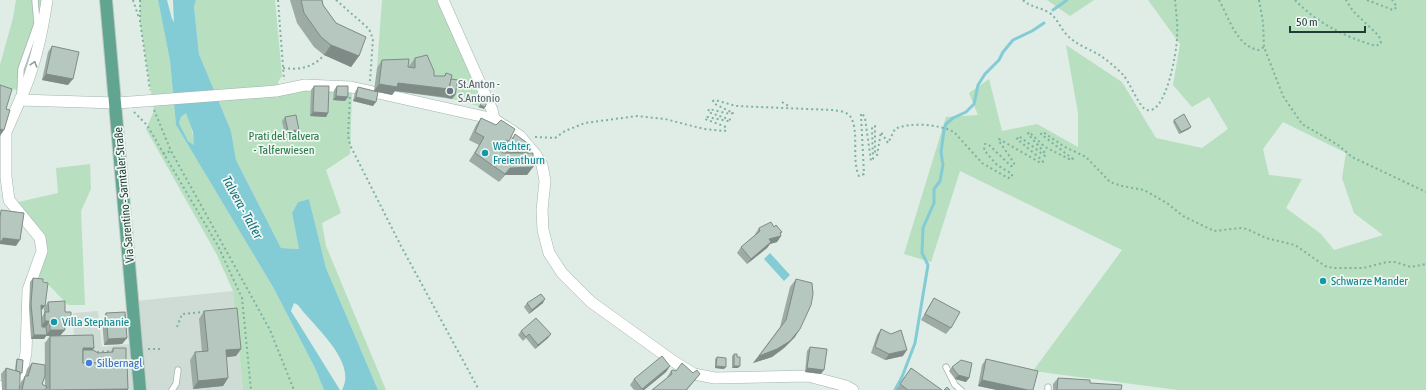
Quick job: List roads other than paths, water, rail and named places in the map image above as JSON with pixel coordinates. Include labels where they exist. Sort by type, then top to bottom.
[{"type":"main road","name":"Via Sarentino - Sarntaler Straße","points":[[106,0],[140,390]]},
{"type":"street","points":[[18,390],[26,353],[28,290],[42,251],[40,238],[9,200],[6,177],[6,132],[29,79],[41,41],[47,0]]},
{"type":"street","points":[[443,0],[492,110],[494,119]]},
{"type":"street","points":[[20,100],[116,104],[280,90],[305,85],[351,87],[367,92],[427,103],[494,119],[520,136],[536,154],[542,165],[545,181],[542,210],[543,230],[549,253],[562,273],[591,302],[673,361],[694,374],[715,378],[808,376],[846,386],[853,390]]},
{"type":"lane","points":[[20,100],[21,69],[37,24],[35,0]]},
{"type":"lane","points":[[946,367],[955,385],[961,390]]},
{"type":"lane","points":[[172,390],[176,384],[178,370]]},
{"type":"water","points":[[158,0],[167,0],[172,19],[181,34],[183,33],[189,0],[196,0],[194,7],[199,54],[231,131],[236,160],[281,248],[299,249],[292,213],[298,202],[309,199],[326,268],[378,390],[342,390],[345,379],[344,367],[339,356],[322,333],[298,305],[294,303],[291,311],[340,390],[324,390],[315,368],[273,287],[176,125],[170,61]],"holes":[[[186,113],[193,132],[194,145],[188,141],[179,123],[181,117]]]},
{"type":"water","points":[[770,253],[790,275],[784,281],[764,259]]},
{"type":"waterway","name":"Talvera - Talfer","points":[[182,0],[184,49]]},
{"type":"waterway","points":[[1053,10],[1067,0]]},
{"type":"waterway","points":[[895,390],[902,377],[915,343],[928,265],[922,253],[923,228],[934,203],[934,189],[940,181],[943,165],[941,152],[946,124],[953,118],[966,112],[974,104],[978,85],[985,74],[999,60],[1003,52],[1013,40],[1032,31],[1044,23]]},
{"type":"place","name":"St.Anton - S.Antonio","points":[[450,91]]},
{"type":"place","name":"Wächter, Freienthurn","points":[[485,153]]},
{"type":"place","name":"Schwarze Mander","points":[[1323,281]]},
{"type":"place","name":"Villa Stephanie","points":[[54,322]]},
{"type":"place","name":"Silbernagl","points":[[89,363]]},
{"type":"park label","name":"Prati del Talvera - Talferwiesen","points":[[284,143]]}]
